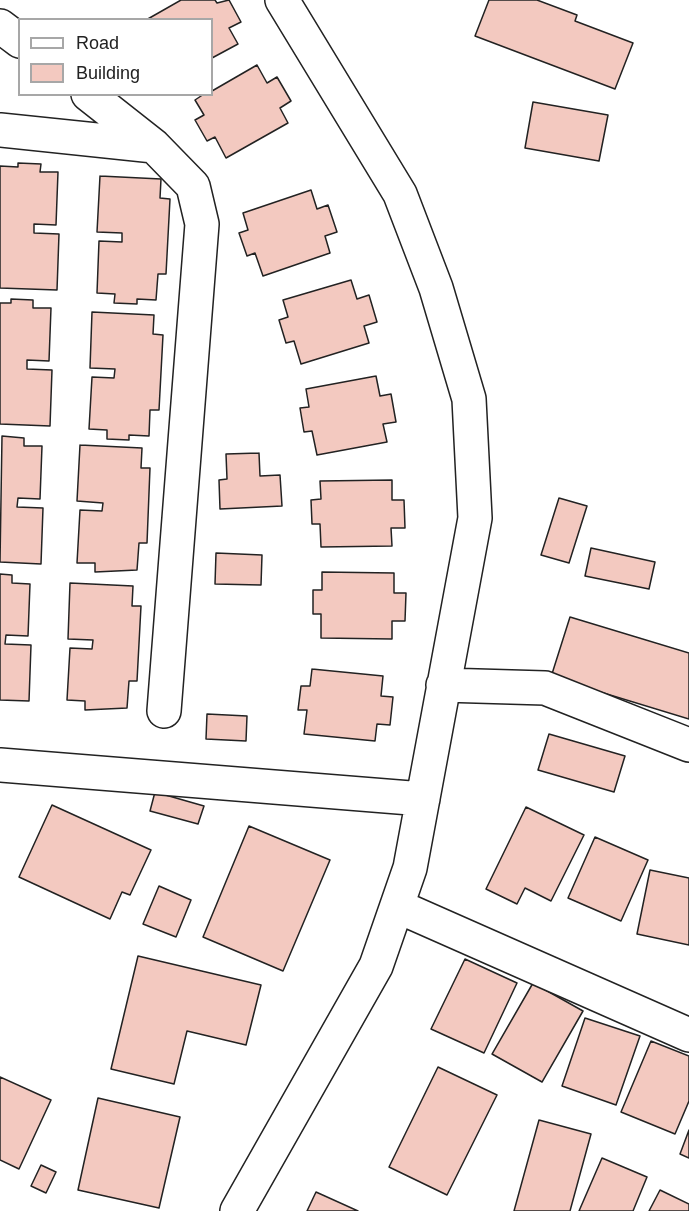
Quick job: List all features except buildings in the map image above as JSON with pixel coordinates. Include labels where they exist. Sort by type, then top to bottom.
[{"type":"street","points":[[237,1211],[376,966],[397,906],[410,868],[475,518],[469,399],[436,288],[400,194],[282,0]]},
{"type":"street","points":[[0,26],[18,40]]},
{"type":"street","points":[[91,96],[154,146],[193,186],[202,224],[164,711]]},
{"type":"street","points":[[0,130],[154,146]]},
{"type":"street","points":[[443,685],[545,688],[689,745]]},
{"type":"street","points":[[0,765],[423,799]]},
{"type":"street","points":[[397,906],[689,1035]]}]
